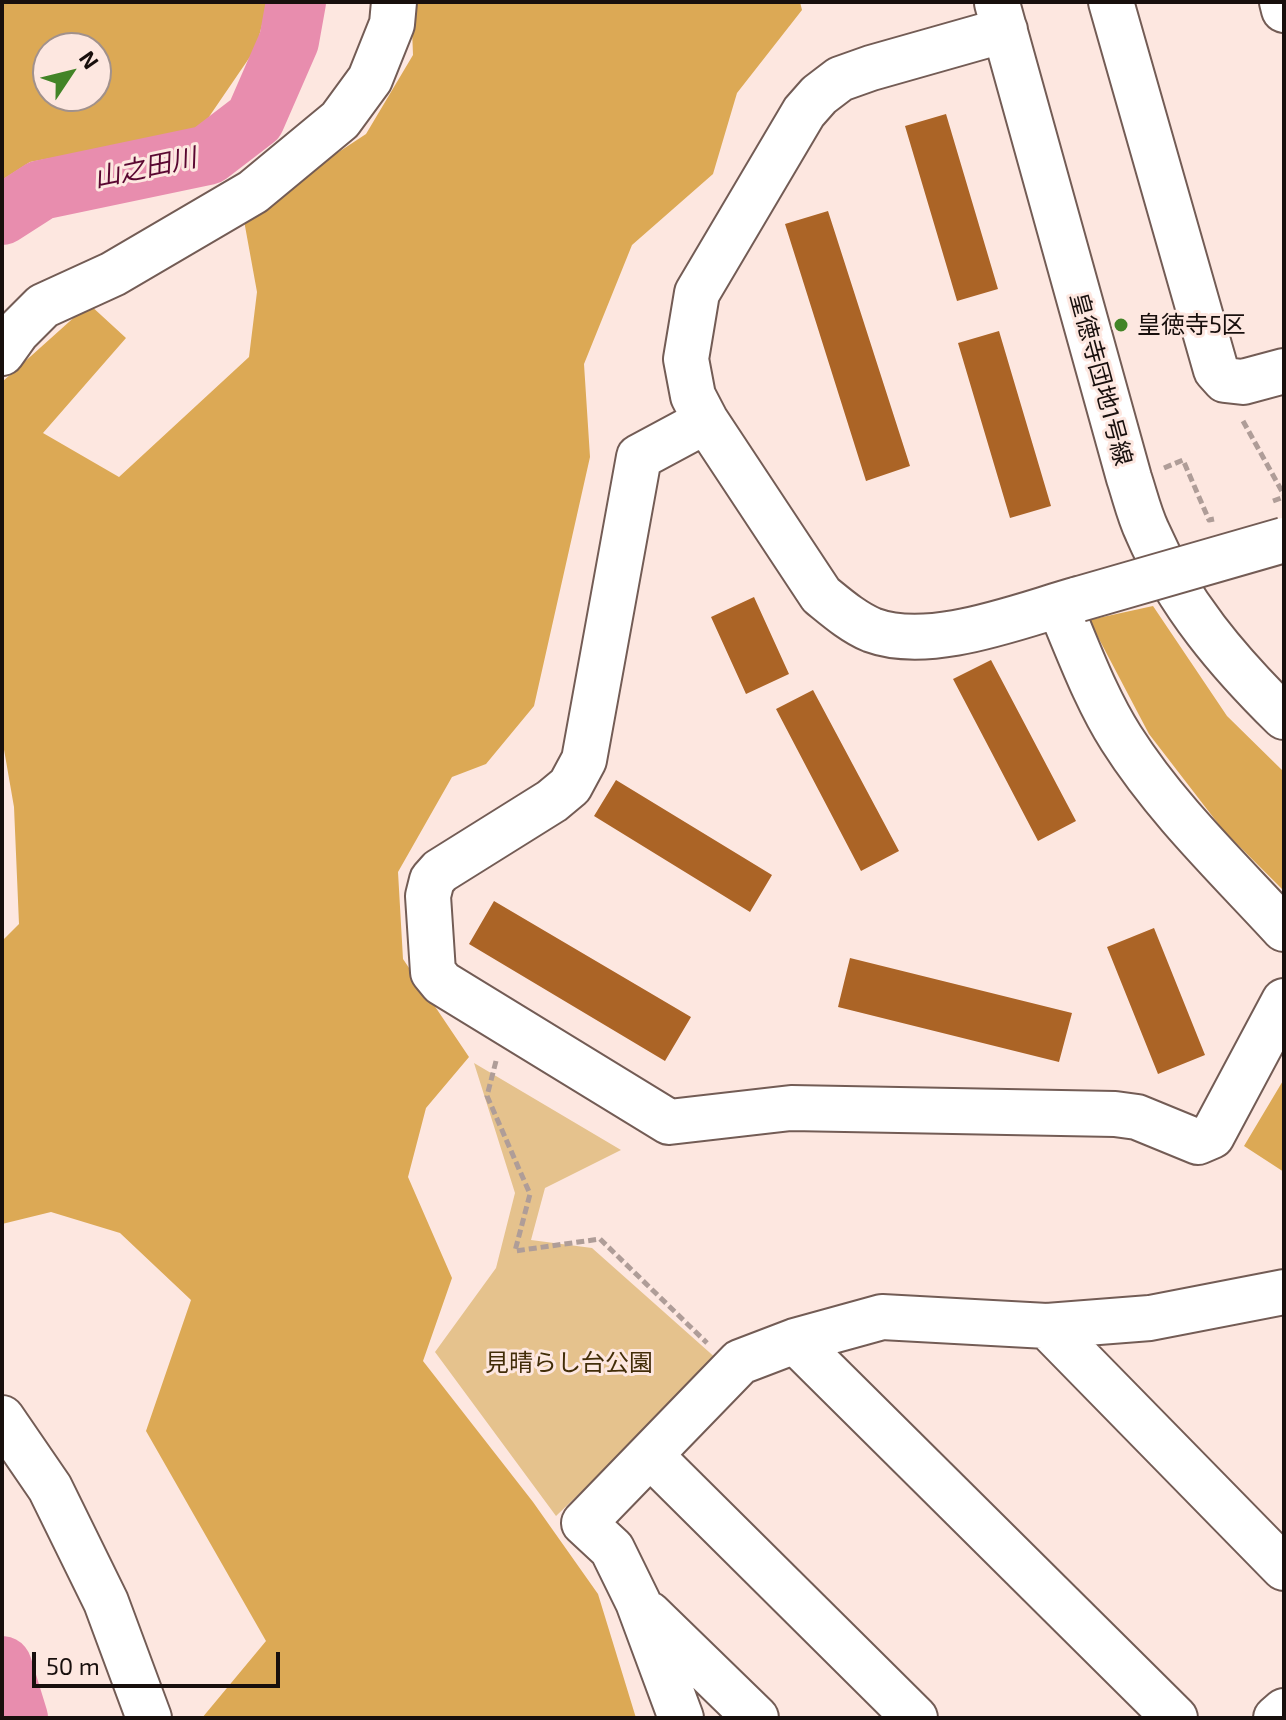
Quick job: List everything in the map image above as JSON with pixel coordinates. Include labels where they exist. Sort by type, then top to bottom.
[{"type":"street","points":[[2,353],[17,332],[43,306],[113,274],[253,192],[340,120],[370,79],[392,24],[394,2]]},
{"type":"street","points":[[1111,2],[1216,370],[1225,380],[1243,382],[1284,371]]},
{"type":"street","points":[[1282,2],[1284,10]]},
{"type":"street","points":[[1001,16],[840,79],[804,112],[697,293],[686,359],[693,396],[706,421],[821,595],[844,615],[873,630],[907,637],[942,637],[1069,602],[1276,521]]},
{"type":"street","name":"皇徳寺団地1号線","points":[[1001,16],[1146,530],[1178,593],[1235,669],[1284,717]]},
{"type":"street","points":[[706,421],[639,457],[584,760],[570,786],[552,801],[440,871],[432,880],[428,896],[433,972],[442,983],[669,1122],[791,1108],[1115,1114],[1137,1117],[1198,1142],[1212,1136],[1284,1001]]},
{"type":"street","points":[[1069,602],[1100,700],[1140,766],[1173,808],[1284,929]]},
{"type":"street","points":[[681,1718],[638,1602],[612,1549],[584,1523],[740,1362],[795,1341],[882,1317],[1047,1326],[1150,1318],[1281,1297]]},
{"type":"street","points":[[1047,1326],[1284,1568]]},
{"type":"street","points":[[795,1341],[1175,1718]]},
{"type":"street","points":[[2,1418],[50,1488],[106,1602],[149,1718]]},
{"type":"street","points":[[650,1455],[915,1718]]},
{"type":"street","points":[[638,1602],[756,1718]]},
{"type":"street","points":[[1276,1718],[1284,1711]]},
{"type":"path","points":[[1225,380],[1284,496],[1276,521]]},
{"type":"path","points":[[1163,468],[1183,460],[1209,520],[1224,516]]},
{"type":"path","points":[[508,1066],[495,1060],[487,1096],[530,1194],[515,1251],[600,1239],[733,1369]]},
{"type":"green space","name":"見晴らし台公園","points":[[474,1063],[621,1150],[545,1188],[531,1240],[592,1248],[718,1360],[556,1516],[435,1352],[496,1268],[515,1193]]},
{"type":"shaded area","points":[[2,2],[268,2],[256,48],[200,130],[30,162],[2,180]]},
{"type":"shaded area","points":[[411,2],[800,2],[802,10],[737,93],[713,174],[632,245],[584,364],[590,457],[534,706],[486,764],[452,777],[398,872],[403,959],[469,1057],[426,1108],[408,1177],[452,1278],[423,1361],[533,1502],[598,1594],[636,1718],[202,1718],[266,1641],[146,1431],[191,1300],[120,1233],[51,1212],[2,1224],[2,941],[19,924],[14,807],[2,738],[2,382],[89,304],[126,338],[43,433],[119,477],[249,357],[257,292],[243,215],[366,134],[413,55]]},
{"type":"shaded area","points":[[1153,606],[1227,716],[1284,772],[1284,891],[1223,830],[1149,734],[1089,620]]},
{"type":"shaded area","points":[[1284,1079],[1284,1172],[1244,1146]]},
{"type":"building","points":[[946,114],[998,289],[957,301],[905,126]]},
{"type":"building","points":[[828,211],[910,466],[866,481],[785,224]]},
{"type":"building","points":[[999,331],[1051,506],[1010,518],[958,343]]},
{"type":"building","points":[[754,597],[789,674],[746,694],[711,617]]},
{"type":"building","points":[[991,660],[1076,821],[1038,841],[953,679]]},
{"type":"building","points":[[813,690],[899,851],[861,871],[776,709]]},
{"type":"building","points":[[616,780],[772,875],[750,912],[594,816]]},
{"type":"building","points":[[494,901],[691,1017],[665,1061],[469,944]]},
{"type":"building","points":[[1154,928],[1205,1055],[1158,1074],[1107,947]]},
{"type":"building","points":[[850,958],[1072,1013],[1059,1062],[838,1007]]},
{"type":"waterway","name":"山之田川","points":[[2,215],[41,190],[208,155],[255,119],[289,41],[296,2]]},
{"type":"waterway","name":"山之田川","points":[[2,1666],[18,1718]]},
{"type":"place","name":"皇徳寺5区","points":[[1121,325]]}]
